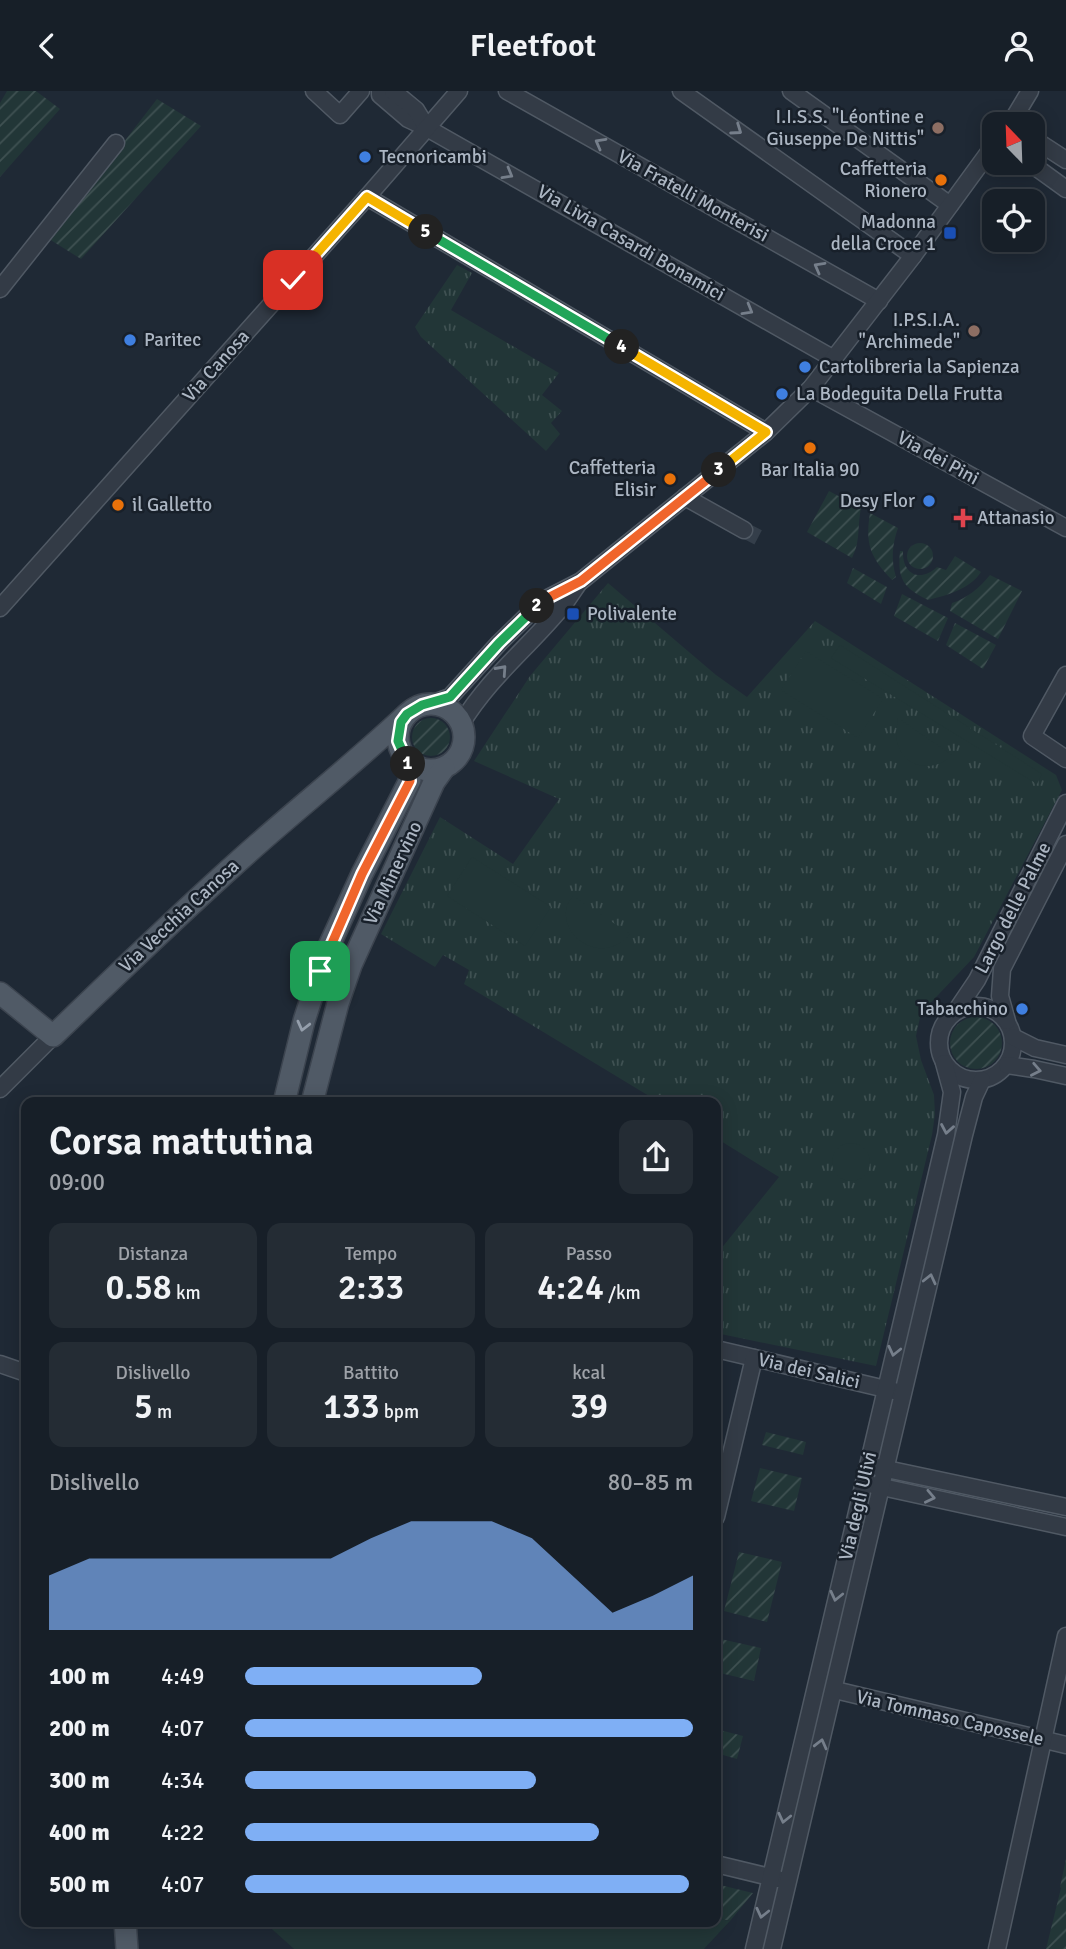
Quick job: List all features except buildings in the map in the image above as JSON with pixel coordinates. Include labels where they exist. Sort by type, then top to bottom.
[{"type":"main road","points":[[430,704],[449,709],[461,724],[464,741],[457,757],[444,768],[425,770],[416,767],[404,755],[398,741],[398,731],[407,714],[430,704]]},
{"type":"main road","name":"Via Vecchia Canosa","points":[[53,1036],[180,914],[366,753],[407,714]]},
{"type":"main road","points":[[366,753],[383,747],[404,755]]},
{"type":"main road","name":"Via Minervino","points":[[285,1097],[304,1021],[325,955],[362,874],[410,781],[404,755]]},
{"type":"main road","name":"Via Minervino","points":[[314,1097],[338,1003],[351,965],[434,782],[444,768]]},
{"type":"main road","points":[[0,993],[53,1036]]},
{"type":"main road","points":[[125,1927],[127,1949]]},
{"type":"street","points":[[314,91],[340,115],[354,93]]},
{"type":"street","name":"Via Livia Casardi Bonamici","points":[[380,91],[380,95],[408,119],[834,359]]},
{"type":"street","points":[[393,91],[416,110],[427,128]]},
{"type":"street","name":"Via Canosa","points":[[0,608],[460,91]]},
{"type":"street","name":"Via Fratelli Monterisi","points":[[508,91],[878,301]]},
{"type":"street","points":[[681,91],[913,256]]},
{"type":"street","points":[[791,91],[950,205]]},
{"type":"street","points":[[1016,112],[1030,91]]},
{"type":"street","points":[[0,289],[116,142]]},
{"type":"street","points":[[1045,146],[1066,160]]},
{"type":"street","points":[[430,704],[450,697],[542,601],[581,581],[766,432],[811,388],[982,161]]},
{"type":"street","points":[[1045,174],[1066,189]]},
{"type":"street","points":[[367,197],[766,432]]},
{"type":"street","name":"Via dei Pini","points":[[811,388],[1066,528]]},
{"type":"street","points":[[685,497],[744,530]]},
{"type":"street","points":[[461,724],[475,701],[556,614],[581,581]]},
{"type":"street","points":[[1066,675],[1032,736],[1066,759]]},
{"type":"street","name":"Largo delle Palme","points":[[957,1011],[977,980],[1066,803]]},
{"type":"street","name":"Largo delle Palme","points":[[1011,1030],[1000,996],[1002,969],[1066,844]]},
{"type":"street","points":[[1011,1030],[1011,1056],[1007,1065],[991,1077],[971,1080],[951,1071],[944,1063],[939,1040],[947,1019],[957,1011],[979,1006],[1000,1014],[1011,1030],[1035,1048],[1066,1055]]},
{"type":"street","name":"Via Vecchia Canosa","points":[[0,1089],[53,1036]]},
{"type":"street","name":"Via degli Ulivi","points":[[754,1949],[946,1135],[953,1091],[944,1063]]},
{"type":"street","points":[[1007,1065],[1066,1076]]},
{"type":"street","name":"Via degli Ulivi","points":[[772,1949],[964,1135],[974,1097],[982,1080]]},
{"type":"street","name":"Via dei Salici","points":[[721,1350],[903,1393]]},
{"type":"street","points":[[721,1496],[754,1358]]},
{"type":"street","points":[[0,1364],[21,1371]]},
{"type":"street","points":[[868,1465],[1066,1507]]},
{"type":"street","points":[[863,1482],[1066,1527]]},
{"type":"street","points":[[997,1949],[1066,1636]]},
{"type":"street","name":"Via Tommaso Capossele","points":[[835,1690],[1066,1745]]},
{"type":"street","points":[[721,1865],[788,1882]]},
{"type":"green space","points":[[7,91],[36,91],[60,109],[0,177],[0,103]]},
{"type":"green space","points":[[157,99],[201,126],[81,259],[49,239]]},
{"type":"green space","points":[[457,265],[472,273],[451,310],[559,373],[542,395],[562,411],[551,423],[560,434],[546,451],[421,337],[415,327]]},
{"type":"green space","points":[[829,491],[861,508],[858,540],[852,558],[807,532]]},
{"type":"green space","points":[[870,513],[898,528],[893,553],[896,577],[892,580],[871,549],[868,533]]},
{"type":"green space","points":[[920,543],[929,547],[933,556],[929,565],[920,569],[911,565],[907,556],[911,547]]},
{"type":"green space","points":[[900,551],[903,551],[903,559],[913,574],[931,572],[937,567],[946,570],[955,556],[981,572],[965,587],[928,600],[904,582],[900,569]]},
{"type":"green space","points":[[853,568],[887,587],[881,604],[847,583]]},
{"type":"green space","points":[[990,575],[1022,591],[998,639],[950,611],[952,603],[973,592]]},
{"type":"green space","points":[[608,583],[716,675],[747,697],[815,621],[1056,775],[1062,790],[974,957],[921,1013],[916,1036],[921,1060],[934,1095],[935,1114],[876,1366],[721,1334],[721,1249],[779,1177],[721,1141],[721,1097],[651,1097],[464,984],[469,970],[443,955],[435,967],[381,934],[440,817],[513,864],[559,799],[474,761],[530,676]]},
{"type":"green space","points":[[902,594],[948,618],[938,641],[894,616]]},
{"type":"green space","points":[[955,623],[996,645],[983,669],[946,645]]},
{"type":"green space","points":[[840,645],[1042,774],[1037,784],[831,658]]},
{"type":"green space","points":[[806,651],[883,699],[858,738],[781,690]]},
{"type":"green space","points":[[431,718],[444,724],[450,737],[444,750],[431,756],[418,750],[412,737],[418,724]]},
{"type":"green space","points":[[898,718],[952,755],[930,766],[914,764],[902,753],[897,742]]},
{"type":"green space","points":[[472,857],[551,907],[525,946],[447,896]]},
{"type":"green space","points":[[573,896],[630,934],[608,948],[585,944],[569,928],[566,918],[567,905]]},
{"type":"green space","points":[[976,1017],[986,1019],[994,1025],[1000,1033],[1000,1053],[994,1061],[986,1067],[976,1069],[966,1067],[958,1061],[952,1053],[950,1043],[952,1033],[958,1025],[966,1019]]},
{"type":"green space","points":[[851,1143],[864,1149],[870,1162],[864,1175],[851,1181],[838,1175],[832,1162],[838,1149]]},
{"type":"green space","points":[[766,1432],[806,1442],[803,1455],[762,1445]]},
{"type":"green space","points":[[760,1468],[802,1478],[794,1511],[751,1501]]},
{"type":"green space","points":[[739,1552],[782,1562],[767,1622],[724,1611]]},
{"type":"green space","points":[[721,1639],[761,1648],[754,1681],[721,1673]]},
{"type":"green space","points":[[721,1730],[743,1736],[737,1759],[721,1754]]},
{"type":"green space","points":[[1066,1859],[1066,1949],[1046,1949],[1061,1888]]},
{"type":"green space","points":[[721,1885],[753,1893],[730,1921],[721,1919]]},
{"type":"green space","points":[[721,1919],[730,1921],[704,1949],[294,1949],[270,1927],[721,1927]]},
{"type":"tunnel","points":[[744,530],[763,540]]},
{"type":"place","name":"I.I.S.S. \"Léontine e Giuseppe De Nittis\"","points":[[938,128]]},
{"type":"place","name":"Tecnoricambi","points":[[365,157]]},
{"type":"place","name":"Caffetteria Rionero","points":[[941,180]]},
{"type":"place","name":"Madonna della Croce 1","points":[[950,233]]},
{"type":"place","name":"I.P.S.I.A. \"Archimede\"","points":[[974,331]]},
{"type":"place","name":"Paritec","points":[[130,340]]},
{"type":"place","name":"Cartolibreria la Sapienza","points":[[805,367]]},
{"type":"place","name":"La Bodeguita Della Frutta","points":[[782,394]]},
{"type":"place","name":"Bar Italia 90","points":[[810,448]]},
{"type":"place","name":"Caffetteria Elisir","points":[[670,479]]},
{"type":"place","name":"Desy Flor","points":[[929,501]]},
{"type":"place","name":"il Galletto","points":[[118,505]]},
{"type":"place","name":"Attanasio","points":[[963,518]]},
{"type":"place","name":"Polivalente","points":[[573,614]]},
{"type":"place","name":"Tabacchino","points":[[1022,1009]]},
{"type":"route","points":[[293,280],[367,197],[766,432],[581,581],[542,601],[450,697],[422,705],[407,714],[398,731],[398,741],[403,756],[408,761],[410,781],[362,874],[320,971]]}]
